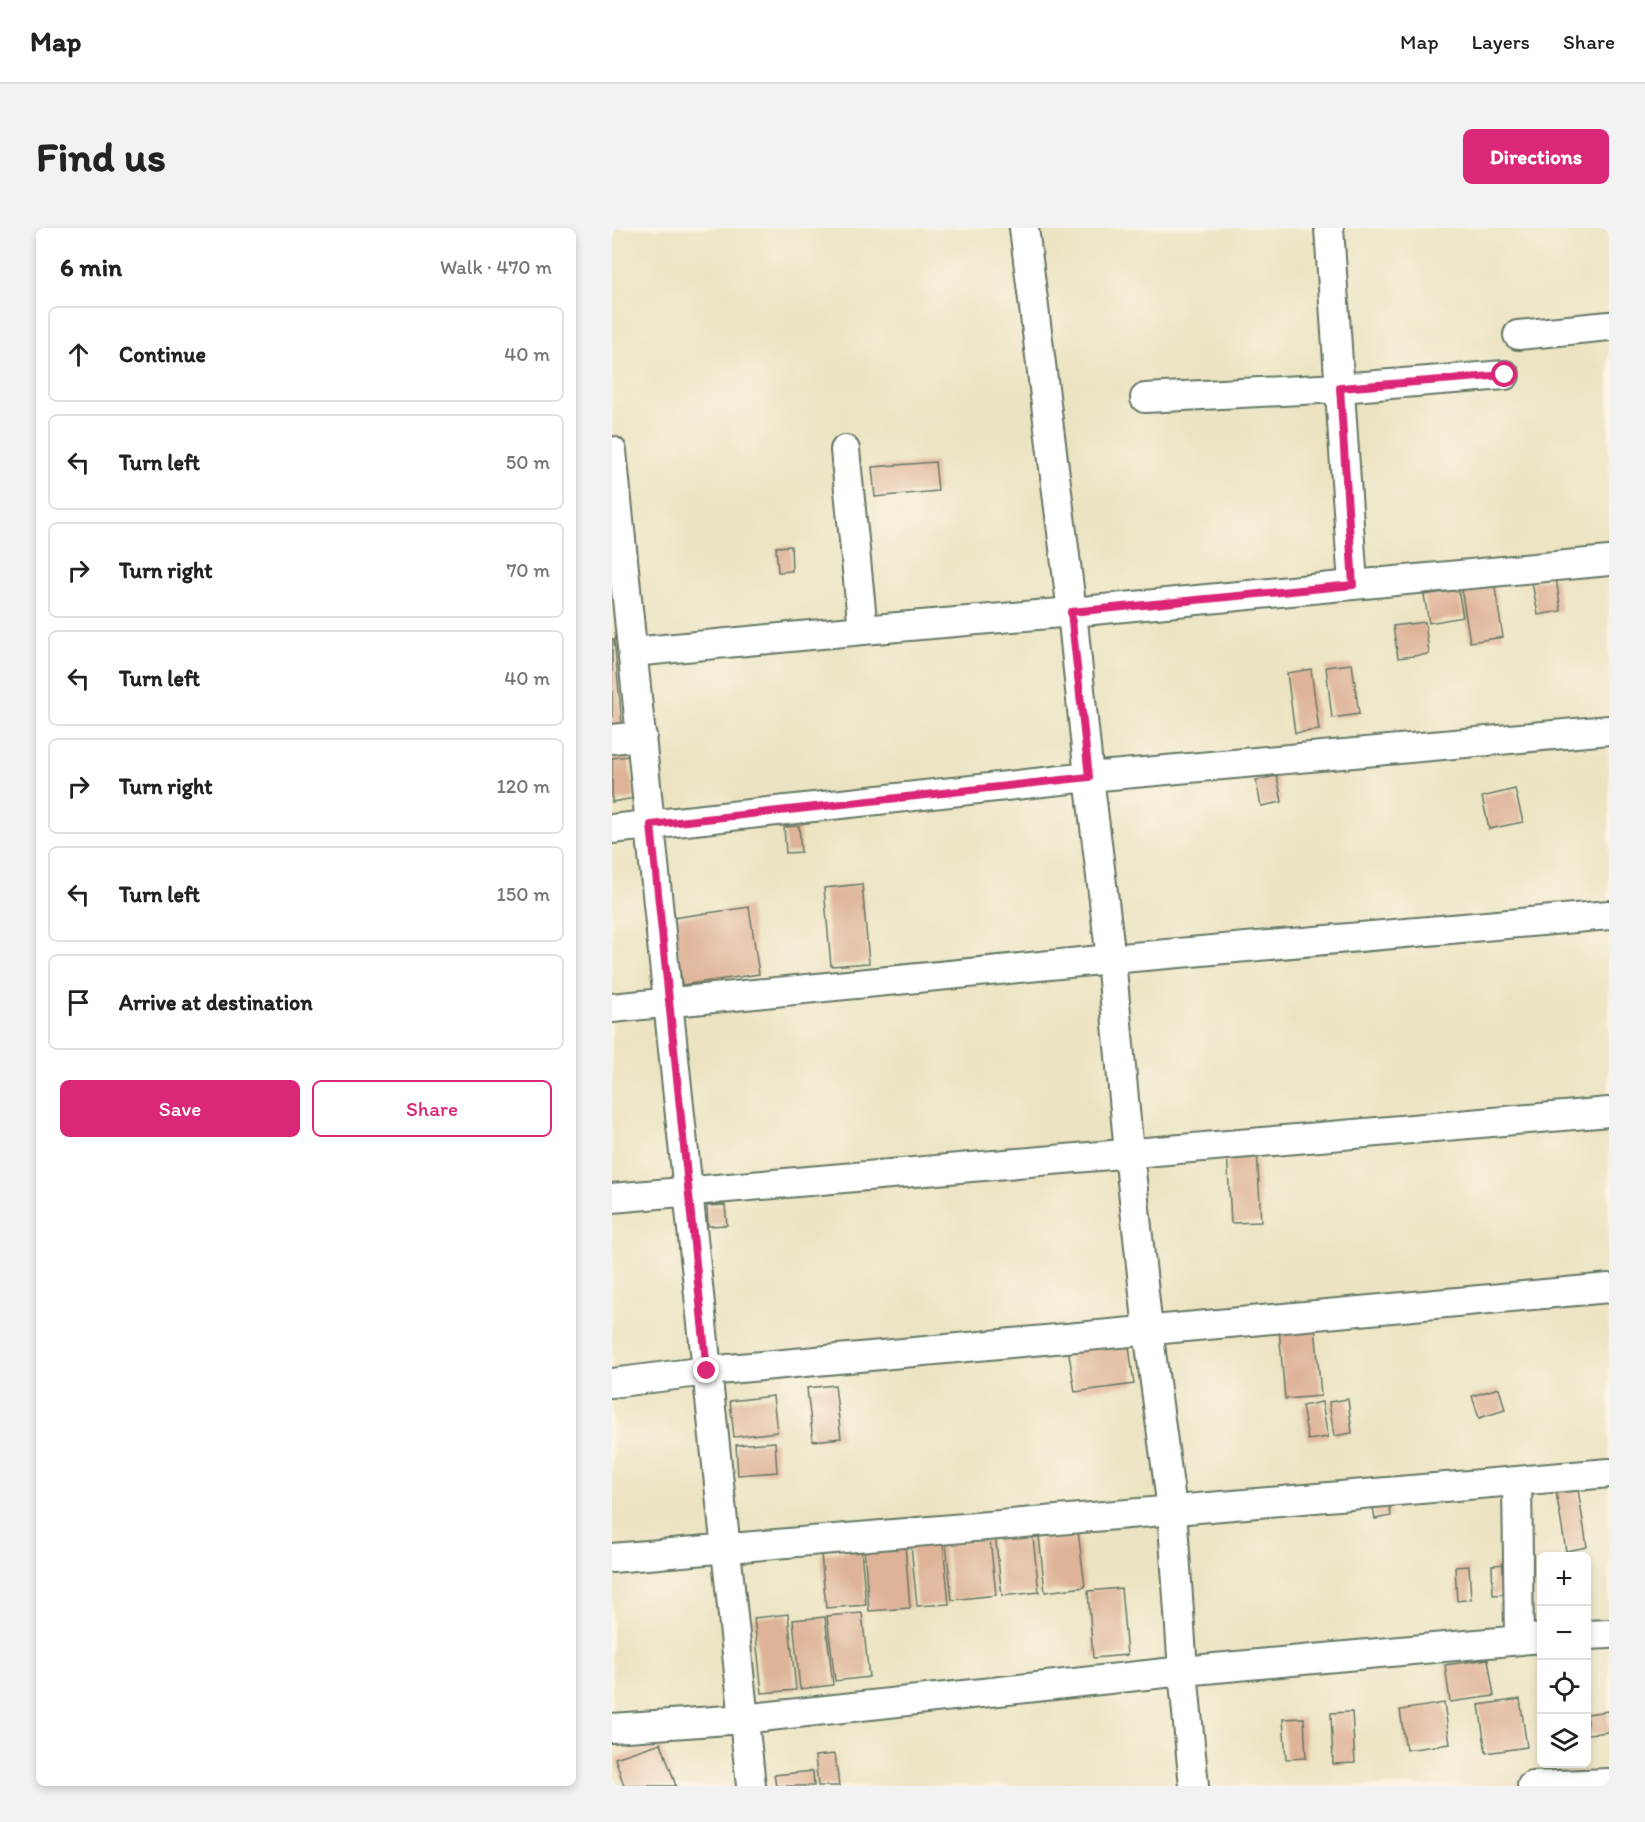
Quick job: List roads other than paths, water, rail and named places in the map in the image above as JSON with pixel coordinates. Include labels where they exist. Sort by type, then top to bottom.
[{"type":"street","points":[[1024,228],[1112,959],[1129,1153],[1148,1330],[1172,1509],[1183,1671],[1194,1786]]},
{"type":"street","points":[[1329,228],[1353,585]]},
{"type":"street","points":[[1518,335],[1609,326]]},
{"type":"street","points":[[1145,398],[1340,388],[1505,375]]},
{"type":"street","points":[[845,450],[863,630]]},
{"type":"street","points":[[612,451],[751,1786]]},
{"type":"street","points":[[633,652],[1609,561]]},
{"type":"street","points":[[612,829],[1089,777],[1609,730]]},
{"type":"street","points":[[612,739],[642,736]]},
{"type":"street","points":[[612,1008],[1112,959],[1609,915]]},
{"type":"street","points":[[612,1198],[1609,1112]]},
{"type":"street","points":[[612,1383],[707,1371],[1609,1288]]},
{"type":"street","points":[[612,1558],[1609,1473]]},
{"type":"street","points":[[612,1728],[743,1719],[1183,1671],[1530,1639],[1517,1481]]},
{"type":"street","points":[[1591,1635],[1609,1634]]},
{"type":"street","points":[[1533,1786],[1609,1783]]}]
